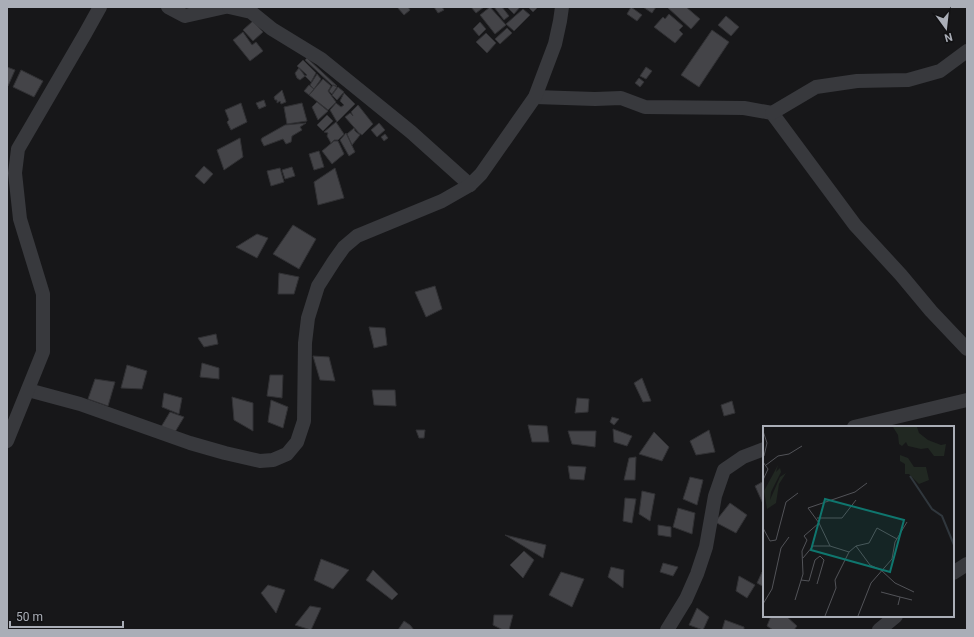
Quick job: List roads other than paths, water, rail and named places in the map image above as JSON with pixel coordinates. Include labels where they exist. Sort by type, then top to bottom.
[{"type":"street","points":[[7,441],[43,352],[43,294],[20,219],[15,173],[18,149],[86,34],[100,7]]},
{"type":"street","points":[[168,7],[185,16],[225,7]]},
{"type":"street","points":[[229,7],[251,12],[272,29],[321,60],[411,132],[470,185]]},
{"type":"street","points":[[28,390],[80,404],[190,443],[225,453],[260,461],[273,460],[287,454],[297,442],[304,421],[305,343],[308,318],[318,286],[344,247],[357,236],[442,201],[470,185],[481,174],[535,97],[555,44],[562,7]]},
{"type":"street","points":[[535,97],[595,99],[621,98],[645,107],[744,108],[772,113],[816,86],[857,81],[908,80],[940,71],[967,52]]},
{"type":"street","points":[[772,113],[855,225],[901,275],[931,311],[965,345]]},
{"type":"street","points":[[858,426],[967,400]]},
{"type":"street","points":[[667,630],[686,599],[697,574],[706,547],[715,496],[724,470],[743,457],[763,449]]},
{"type":"street","points":[[954,572],[967,564]]},
{"type":"street","points":[[880,630],[895,617]]}]
